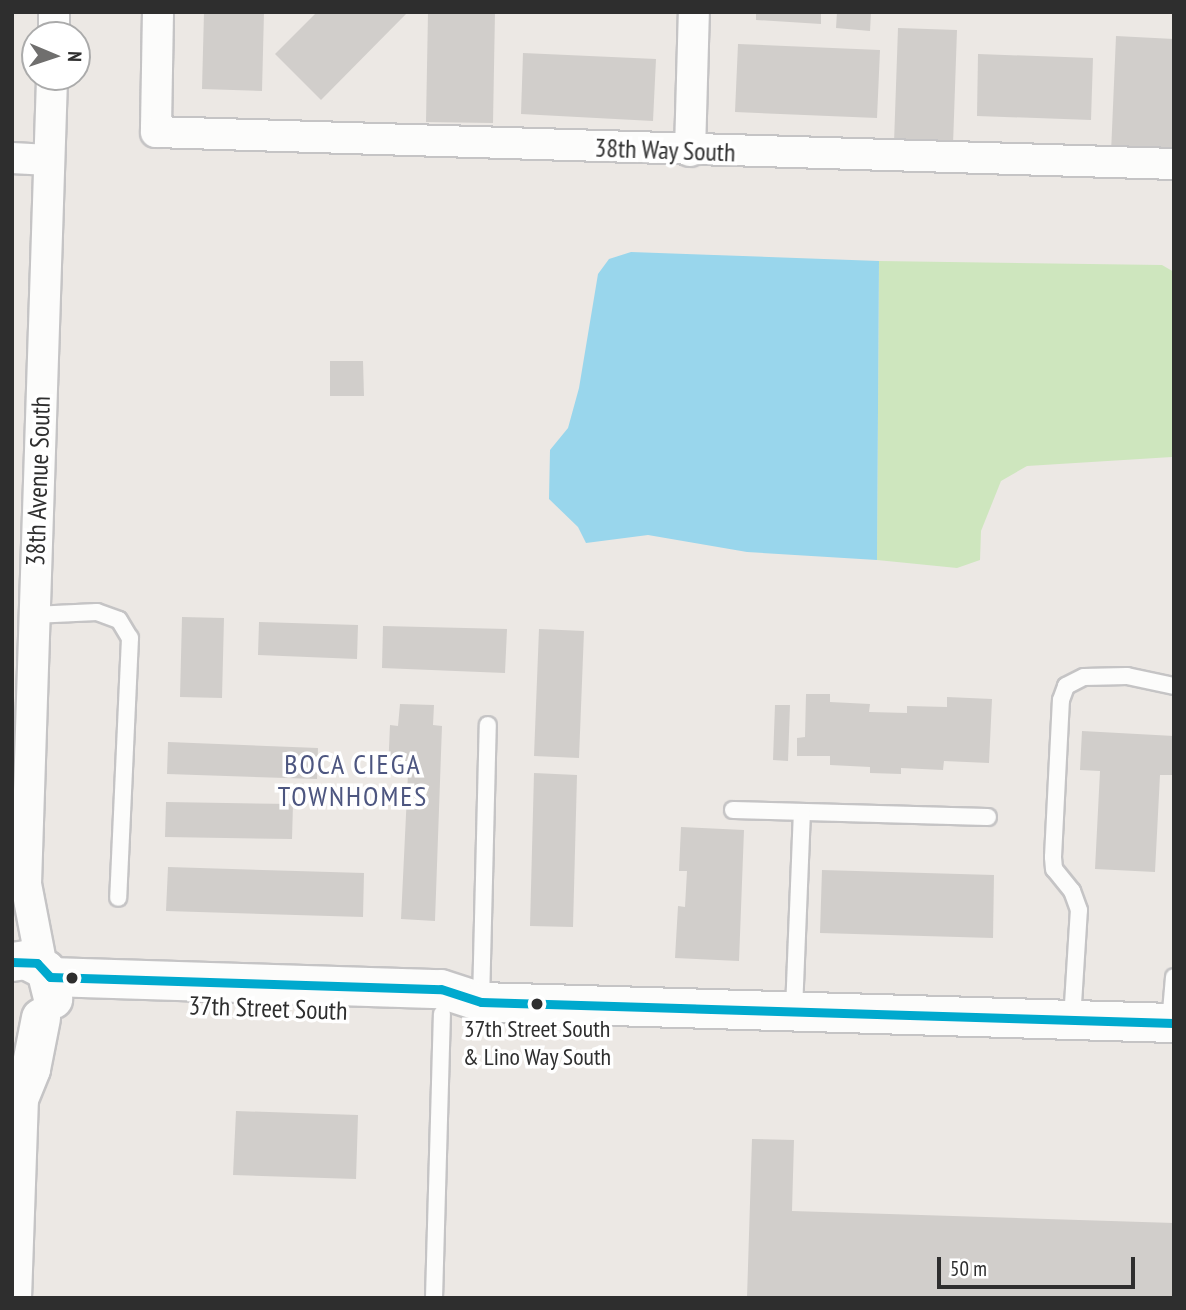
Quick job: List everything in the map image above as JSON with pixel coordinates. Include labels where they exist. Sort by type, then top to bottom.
[{"type":"street","name":"38th Way South","points":[[158,12],[156,132],[690,151],[1174,164]]},
{"type":"street","points":[[690,151],[694,12]]},
{"type":"street","name":"38th Avenue South","points":[[12,1298],[16,1091],[31,1069],[35,991],[26,884],[33,615],[24,545],[51,91]]},
{"type":"street","points":[[12,158],[49,160]]},
{"type":"street","name":"38th Avenue South","points":[[12,921],[26,884]]},
{"type":"street","name":"37th Street South","points":[[35,991],[442,989],[481,1002],[1172,1023]]},
{"type":"street","name":"37th Street South","points":[[35,991],[442,1014],[481,1002]]},
{"type":"lane","points":[[33,615],[97,612],[120,620],[130,638],[118,898]]},
{"type":"lane","points":[[1072,1020],[1079,910],[1072,891],[1054,869],[1053,857],[1061,700],[1066,686],[1084,677],[1127,676],[1174,686]]},
{"type":"lane","points":[[481,1002],[488,725]]},
{"type":"lane","points":[[733,810],[988,817]]},
{"type":"lane","points":[[794,1010],[802,812]]},
{"type":"lane","points":[[1172,1023],[1174,977]]},
{"type":"lane","points":[[435,1298],[442,1014]]},
{"type":"green space","points":[[879,261],[1162,265],[1174,272],[1172,457],[1027,466],[1001,481],[981,531],[980,560],[957,568],[877,560]]},
{"type":"water","points":[[631,252],[879,261],[877,560],[747,552],[648,535],[586,543],[578,527],[549,499],[550,450],[568,428],[579,388],[598,274],[609,259]]},
{"type":"building","points":[[204,12],[264,12],[262,91],[202,89]]},
{"type":"building","points":[[317,12],[408,12],[321,100],[275,54]]},
{"type":"building","points":[[428,12],[495,12],[493,123],[426,122]]},
{"type":"building","points":[[756,12],[821,12],[821,24],[756,20]]},
{"type":"building","points":[[837,12],[871,12],[870,31],[836,28]]},
{"type":"building","points":[[898,28],[957,30],[953,145],[894,143]]},
{"type":"building","points":[[1116,36],[1174,39],[1173,155],[1111,153]]},
{"type":"building","points":[[738,44],[880,50],[877,118],[735,112]]},
{"type":"building","points":[[523,53],[656,59],[653,121],[521,114]]},
{"type":"building","points":[[978,54],[1093,58],[1091,120],[977,116]]},
{"type":"building","points":[[330,361],[363,361],[364,396],[330,396]]},
{"type":"building","points":[[182,617],[224,618],[222,698],[180,697]]},
{"type":"building","points":[[259,622],[358,625],[357,659],[258,655]]},
{"type":"building","points":[[383,626],[507,629],[505,673],[382,668]]},
{"type":"building","points":[[539,629],[584,631],[579,758],[534,756]]},
{"type":"building","points":[[806,694],[830,694],[830,702],[870,704],[869,712],[907,713],[907,706],[947,707],[947,697],[992,699],[989,763],[944,761],[943,770],[901,768],[901,774],[870,773],[870,767],[830,765],[830,756],[797,756],[797,738],[805,737]]},
{"type":"building","points":[[400,704],[434,705],[433,725],[442,726],[435,921],[401,919],[408,773],[388,771],[390,725],[398,726]]},
{"type":"building","points":[[775,705],[790,705],[788,761],[773,760]]},
{"type":"building","points":[[1082,731],[1174,736],[1174,775],[1160,775],[1155,872],[1095,869],[1100,771],[1080,770]]},
{"type":"building","points":[[168,742],[318,748],[317,779],[167,774]]},
{"type":"building","points":[[534,773],[577,775],[573,927],[530,926]]},
{"type":"building","points":[[166,802],[293,804],[292,839],[165,837]]},
{"type":"building","points":[[681,827],[744,830],[739,961],[675,958],[678,906],[685,907],[687,871],[679,871]]},
{"type":"building","points":[[168,867],[364,873],[363,917],[166,911]]},
{"type":"building","points":[[822,870],[994,875],[993,938],[820,933]]},
{"type":"building","points":[[236,1111],[358,1115],[356,1179],[233,1175]]},
{"type":"building","points":[[752,1139],[794,1140],[792,1211],[1174,1223],[1174,1298],[747,1298]]},
{"type":"transit line","points":[[12,962],[37,963],[50,977],[441,989],[481,1002],[1174,1023]]},
{"type":"place","name":"37th Street South & Lino Way South","points":[[537,1004]]},
{"type":"district","name":"BOCA CIEGA TOWNHOMES","points":[[353,780]]}]
